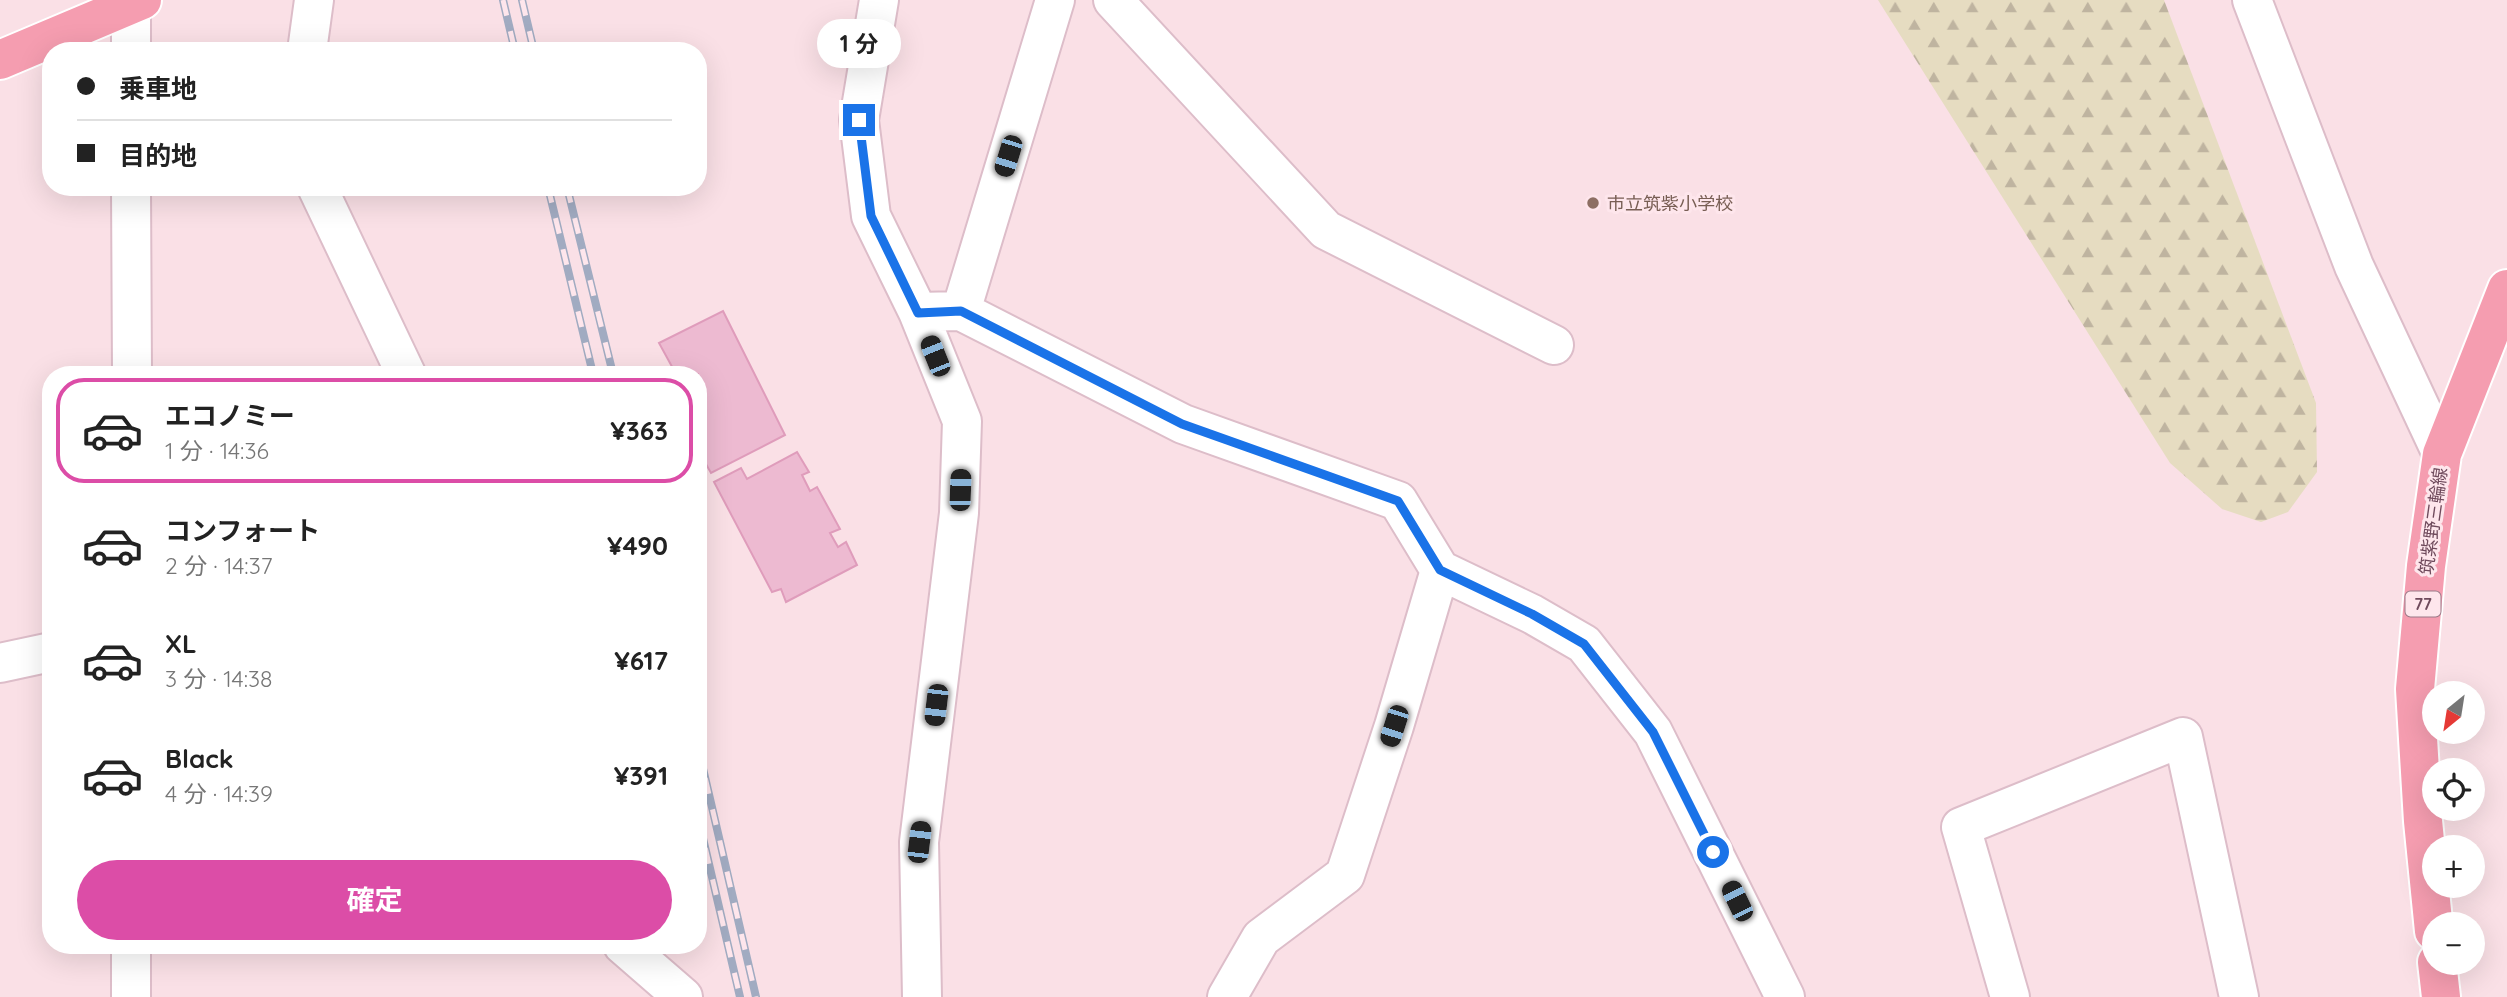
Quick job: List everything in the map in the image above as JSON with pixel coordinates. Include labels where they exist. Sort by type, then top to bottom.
[{"type":"main road","points":[[0,60],[135,2]]},
{"type":"main road","name":"筑紫野三輪線","points":[[2432,912],[2415,689],[2426,566],[2442,454],[2507,289]]},
{"type":"main road","points":[[2438,975],[2441,997]]},
{"type":"street","points":[[308,42],[314,0]]},
{"type":"street","points":[[879,0],[859,120],[871,216],[918,313],[962,421],[959,513],[919,842],[922,997]]},
{"type":"street","points":[[961,311],[1055,0]]},
{"type":"street","points":[[1112,0],[1326,230],[1554,345]]},
{"type":"street","points":[[2252,0],[2354,266],[2442,454]]},
{"type":"street","points":[[132,42],[135,2]]},
{"type":"street","points":[[131,196],[132,366]]},
{"type":"street","points":[[321,196],[402,366]]},
{"type":"street","points":[[918,313],[961,311],[1182,424],[1398,501],[1440,570],[1532,614],[1584,644],[1653,732],[1785,997]]},
{"type":"street","points":[[1227,997],[1261,938],[1345,875],[1394,726],[1440,570]]},
{"type":"street","points":[[0,663],[42,654]]},
{"type":"street","points":[[2010,997],[1961,827],[2183,737],[2239,997]]},
{"type":"street","points":[[131,954],[131,997]]},
{"type":"street","points":[[633,954],[683,997]]},
{"type":"green space","points":[[1878,0],[2164,0],[2316,403],[2317,472],[2288,512],[2261,522],[2222,509],[2170,463]]},
{"type":"building","points":[[723,311],[785,435],[711,473],[707,466],[707,366],[672,366],[659,343]]},
{"type":"building","points":[[797,452],[809,472],[802,475],[810,491],[817,487],[840,529],[830,533],[838,547],[846,542],[857,565],[786,602],[781,589],[772,592],[714,482],[741,468],[747,479]]},
{"type":"railway","points":[[503,0],[513,42]]},
{"type":"railway","points":[[522,0],[532,42]]},
{"type":"railway","points":[[550,196],[591,366]]},
{"type":"railway","points":[[569,196],[611,366]]},
{"type":"railway","points":[[707,786],[756,997]]},
{"type":"railway","points":[[707,856],[740,997]]},
{"type":"place","name":"市立筑紫小学校","points":[[1593,203]]},
{"type":"route","points":[[859,120],[871,216],[918,313],[961,311],[1182,424],[1398,501],[1440,570],[1532,614],[1584,644],[1653,732],[1713,852]]}]
